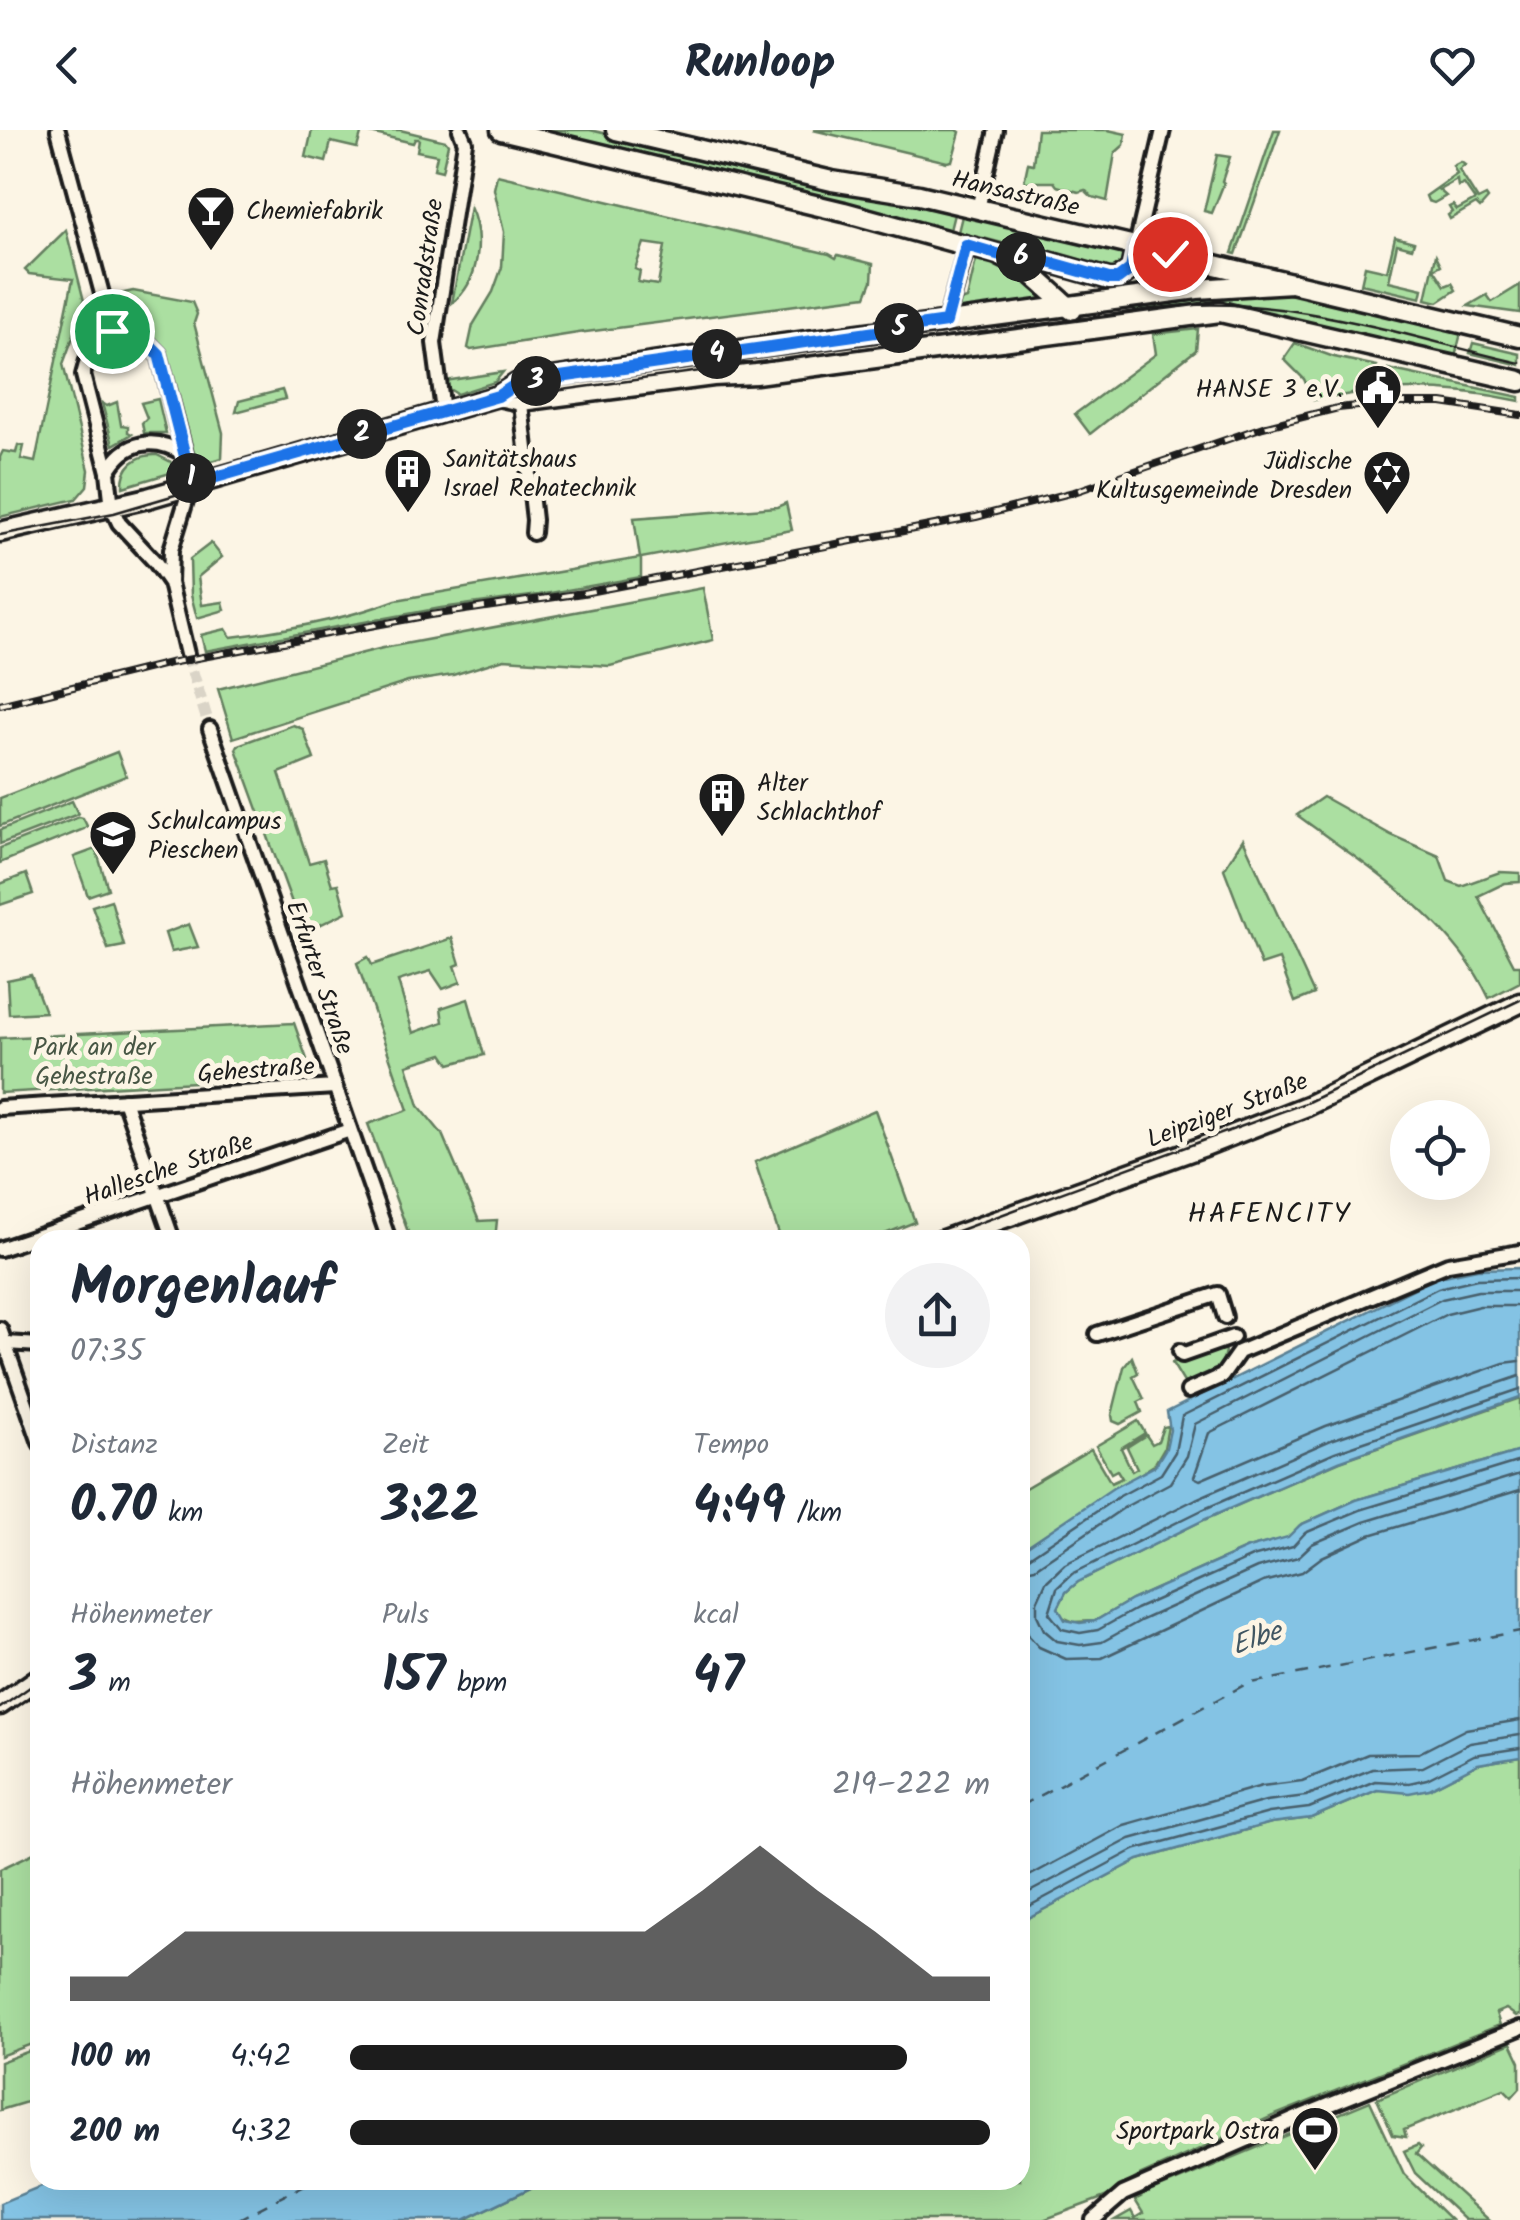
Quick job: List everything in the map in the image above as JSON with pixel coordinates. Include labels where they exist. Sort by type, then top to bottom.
[{"type":"main road","points":[[501,130],[844,212],[1004,256],[1031,257],[1118,279],[1131,269],[1136,246]]},
{"type":"main road","name":"Hansastraße","points":[[616,130],[832,181],[979,202],[1136,246],[1520,337]]},
{"type":"main road","points":[[1004,256],[1086,319],[1110,325]]},
{"type":"main road","points":[[0,532],[112,508],[498,396],[946,322],[1217,287],[1292,284]]},
{"type":"main road","points":[[519,392],[756,374],[1200,313],[1236,314],[1520,381]]},
{"type":"main road","name":"Leipziger Straße","points":[[970,1230],[1289,1113],[1413,1058],[1520,1003]]},
{"type":"main road","points":[[0,1705],[30,1684]]},
{"type":"street","points":[[58,130],[112,331]]},
{"type":"street","name":"Conradstraße","points":[[442,411],[434,343],[466,142],[460,130]]},
{"type":"street","points":[[979,202],[996,130]]},
{"type":"street","points":[[1136,246],[1163,130]]},
{"type":"street","points":[[946,322],[966,245]]},
{"type":"street","points":[[170,584],[119,523],[112,508],[108,472],[84,374],[90,349],[100,336],[112,331],[139,334],[159,354],[192,484],[171,550],[170,584],[187,654]]},
{"type":"street","points":[[519,392],[533,533]]},
{"type":"street","points":[[108,472],[115,460],[140,443],[158,443],[184,454]]},
{"type":"street","name":"Erfurter Straße","points":[[210,729],[385,1230]]},
{"type":"street","name":"Gehestraße","points":[[0,1108],[335,1087]]},
{"type":"street","points":[[124,1100],[169,1230]]},
{"type":"street","name":"Hallesche Straße","points":[[56,1230],[350,1130]]},
{"type":"street","name":"Hallesche Straße","points":[[0,1249],[30,1239]]},
{"type":"street","points":[[1188,1391],[1222,1376],[1238,1352],[1447,1261],[1520,1252]]},
{"type":"street","points":[[1096,1334],[1218,1294],[1226,1317]]},
{"type":"street","points":[[0,1329],[30,1415]]},
{"type":"street","points":[[1180,1350],[1182,1356],[1232,1335],[1238,1352]]},
{"type":"street","points":[[5,1344],[30,1345]]},
{"type":"street","points":[[1097,2215],[1124,2194],[1160,2178],[1520,2028]]},
{"type":"green space","points":[[312,130],[400,130],[448,144],[442,171],[434,169],[437,155],[417,151],[419,139],[413,143],[362,131],[357,148],[331,142],[326,162],[306,157]]},
{"type":"green space","points":[[532,130],[590,130],[831,187],[955,210],[949,234]]},
{"type":"green space","points":[[813,130],[960,132],[952,161],[947,162]]},
{"type":"green space","points":[[1037,130],[1108,130],[1126,134],[1124,145],[1115,153],[1107,201],[1054,182],[1024,182],[1028,163],[1033,164]]},
{"type":"green space","points":[[1274,130],[1280,130],[1236,254],[1232,253]]},
{"type":"green space","points":[[1217,155],[1230,157],[1212,213],[1204,211]]},
{"type":"green space","points":[[1461,162],[1465,165],[1459,170],[1478,200],[1486,196],[1488,199],[1480,208],[1476,204],[1450,219],[1449,207],[1453,205],[1457,210],[1475,200],[1464,184],[1458,187],[1457,180],[1439,190],[1446,196],[1434,203],[1426,196],[1457,174],[1453,166]]},
{"type":"green space","points":[[497,175],[836,258],[838,255],[873,264],[872,281],[866,296],[471,350],[468,348],[473,325],[493,292],[502,267],[504,232],[494,189]],"holes":[[[644,243],[665,246],[658,285],[638,282],[640,271],[635,269]]]},
{"type":"green space","points":[[470,207],[477,231],[477,258],[469,283],[452,303]]},
{"type":"green space","points":[[963,212],[1125,251],[1128,259],[1117,273],[983,238],[957,236]]},
{"type":"green space","points":[[66,230],[85,305],[63,364],[89,470],[87,486],[76,499],[0,517],[0,457],[3,451],[16,453],[18,445],[24,446],[21,459],[35,462],[73,279],[29,274],[25,270]]},
{"type":"green space","points":[[1395,237],[1414,242],[1412,248],[1397,244],[1389,281],[1423,289],[1421,298],[1361,284],[1365,266],[1387,271]]},
{"type":"green space","points":[[970,253],[1013,272],[1050,301],[956,314],[958,302],[967,299],[976,260],[969,257]]},
{"type":"green space","points":[[1436,255],[1441,265],[1434,269],[1445,286],[1452,283],[1456,290],[1438,302],[1426,299]]},
{"type":"green space","points":[[1156,257],[1233,275],[1115,295],[1115,291],[1141,284]]},
{"type":"green space","points":[[1520,285],[1520,313],[1468,306],[1487,295],[1492,302]]},
{"type":"green space","points":[[1271,287],[1462,329],[1455,357],[1276,316],[1135,315],[1133,304]]},
{"type":"green space","points":[[133,291],[192,302],[223,433],[222,458],[196,466],[166,355],[147,331],[118,312],[124,309],[120,294]]},
{"type":"green space","points":[[1198,329],[1196,350],[1090,434],[1075,414],[1156,354],[1153,334]]},
{"type":"green space","points":[[1295,343],[1377,366],[1371,391],[1313,400],[1304,379],[1284,359]]},
{"type":"green space","points":[[1473,343],[1520,354],[1520,365],[1470,353]]},
{"type":"green space","points":[[1388,369],[1520,397],[1520,401],[1451,391],[1383,390]]},
{"type":"green space","points":[[503,372],[495,382],[457,394],[445,381]]},
{"type":"green space","points":[[282,390],[285,399],[236,412],[239,401]]},
{"type":"green space","points":[[158,399],[166,433],[144,433],[142,423],[147,418],[141,403]]},
{"type":"green space","points":[[117,402],[121,425],[128,426],[132,434],[113,445],[102,403],[107,406]]},
{"type":"green space","points":[[157,455],[171,462],[177,471],[123,487],[125,473],[132,463]]},
{"type":"green space","points":[[786,503],[792,530],[641,558],[641,577],[205,651],[201,635],[226,629],[231,637],[294,627],[396,600],[640,558],[634,518],[777,507]]},
{"type":"green space","points":[[211,543],[222,557],[198,577],[202,605],[223,602],[225,610],[197,618],[191,595],[190,559]]},
{"type":"green space","points":[[703,588],[713,640],[610,666],[504,659],[453,675],[408,682],[233,738],[218,689],[383,648]]},
{"type":"green space","points":[[293,725],[303,729],[314,759],[279,773],[309,863],[324,859],[332,885],[338,884],[346,912],[303,933],[236,749]]},
{"type":"green space","points":[[117,752],[126,776],[0,826],[0,798]]},
{"type":"green space","points":[[1323,797],[1391,835],[1439,856],[1448,881],[1461,886],[1500,872],[1520,873],[1520,882],[1505,883],[1478,896],[1514,965],[1520,965],[1520,982],[1489,998],[1473,969],[1430,918],[1297,815]]},
{"type":"green space","points":[[72,801],[78,814],[0,844],[0,830]]},
{"type":"green space","points":[[79,817],[87,826],[84,829],[0,863],[0,848]]},
{"type":"green space","points":[[1243,839],[1314,994],[1295,1002],[1279,959],[1261,965],[1224,869]]},
{"type":"green space","points":[[96,849],[108,889],[88,896],[74,857]]},
{"type":"green space","points":[[26,874],[33,894],[0,905],[0,884]]},
{"type":"green space","points":[[111,900],[124,946],[108,949],[92,906]]},
{"type":"green space","points":[[189,924],[198,947],[171,952],[165,933]]},
{"type":"green space","points":[[452,938],[461,982],[443,989],[431,971],[398,981],[413,1033],[443,1022],[441,1008],[468,999],[484,1055],[450,1064],[443,1054],[407,1065],[419,1106],[442,1134],[479,1221],[497,1220],[496,1230],[407,1230],[368,1124],[408,1110],[357,963],[368,957],[372,965]]},
{"type":"green space","points":[[31,975],[45,1012],[9,1014],[7,980]]},
{"type":"green space","name":"Park an der Gehestraße","points":[[294,1023],[309,1065],[302,1076],[0,1093],[0,1038]]},
{"type":"green space","points":[[875,1110],[915,1222],[895,1230],[778,1230],[755,1162]]},
{"type":"green space","points":[[1225,1345],[1219,1367],[1186,1386],[1172,1363]]},
{"type":"green space","points":[[1132,1357],[1138,1373],[1133,1376],[1144,1399],[1138,1402],[1142,1412],[1120,1424],[1113,1421],[1112,1415],[1124,1367]]},
{"type":"green space","points":[[1520,1398],[1520,1451],[1356,1500],[1300,1525],[1288,1538],[1248,1548],[1131,1600],[1095,1621],[1074,1622],[1062,1617],[1058,1608],[1066,1592],[1078,1582],[1206,1519],[1340,1461]]},
{"type":"green space","points":[[1138,1421],[1145,1433],[1121,1448],[1132,1471],[1137,1468],[1127,1447],[1146,1435],[1152,1444],[1158,1441],[1163,1427],[1168,1426],[1164,1448],[1154,1465],[1030,1545],[1030,1485],[1091,1449],[1111,1483],[1122,1478],[1117,1470],[1111,1473],[1096,1446]]},
{"type":"green space","points":[[1520,1757],[1520,2015],[1506,2009],[1496,2013],[1500,2025],[1273,2116],[1141,2175],[1105,2197],[1043,2220],[464,2220],[526,2190],[1030,2190],[1030,1917],[1138,1860],[1271,1823],[1311,1818],[1377,1790],[1429,1789],[1478,1764]]},
{"type":"green space","points":[[30,1855],[30,2045],[0,2056],[0,1869]]},
{"type":"green space","points":[[1511,2043],[1520,2062],[1520,2088],[1512,2097],[1504,2089],[1404,2130],[1406,2137],[1393,2135],[1377,2099]]},
{"type":"green space","points":[[30,2051],[30,2101],[0,2110],[0,2062]]},
{"type":"green space","name":"Sportpark Ostra","points":[[1370,2101],[1404,2174],[1451,2220],[1115,2220],[1131,2211],[1135,2218],[1143,2213],[1135,2200],[1152,2191]]},
{"type":"green space","points":[[1418,2145],[1421,2148],[1416,2154],[1489,2220],[1465,2220],[1415,2173],[1404,2151]]},
{"type":"water","name":"Elbe","points":[[1520,1268],[1520,1397],[1339,1461],[1206,1519],[1078,1582],[1066,1592],[1058,1608],[1065,1620],[1095,1621],[1131,1600],[1248,1548],[1288,1537],[1300,1525],[1356,1500],[1520,1451],[1520,1757],[1478,1764],[1429,1789],[1409,1793],[1377,1790],[1311,1818],[1271,1823],[1138,1860],[1030,1917],[1030,1544],[1113,1488],[1155,1466],[1166,1448],[1170,1430],[1167,1412],[1435,1278],[1477,1269]]},
{"type":"water","points":[[32,2190],[526,2190],[464,2220],[0,2220],[0,2203]]},
{"type":"ferry route","points":[[1030,1801],[1246,1684],[1520,1631]]},
{"type":"ferry route","points":[[237,2220],[295,2190]]},
{"type":"tunnel","points":[[187,654],[210,729]]},
{"type":"tram line","points":[[0,535],[114,513],[504,398],[1166,307],[1256,306],[1300,312],[1520,363]]},
{"type":"tram line","points":[[960,1230],[1308,1102],[1520,1000]]},
{"type":"tram line","points":[[0,1708],[30,1687]]},
{"type":"railway","points":[[0,705],[170,663],[430,615],[583,593],[976,517],[1074,492],[1263,427],[1338,408],[1442,403],[1520,415]]},
{"type":"place","name":"Chemiefabrik","points":[[211,252]]},
{"type":"place","name":"HANSE 3 e.V.","points":[[1378,430]]},
{"type":"place","name":"Sanitätshaus Israel Rehatechnik","points":[[408,514]]},
{"type":"place","name":"Jüdische Kultusgemeinde Dresden","points":[[1387,516]]},
{"type":"place","name":"Alter Schlachthof","points":[[722,838]]},
{"type":"place","name":"Schulcampus Pieschen","points":[[113,876]]},
{"type":"place","name":"Sportpark Ostra","points":[[1315,2172]]},
{"type":"district","name":"HAFENCITY","points":[[1270,1212]]},
{"type":"route","points":[[112,331],[139,334],[159,354],[192,484],[498,396],[518,383],[946,322],[966,245],[1004,256],[1031,257],[1109,279],[1118,279],[1131,269],[1136,246],[1170,254]]}]
